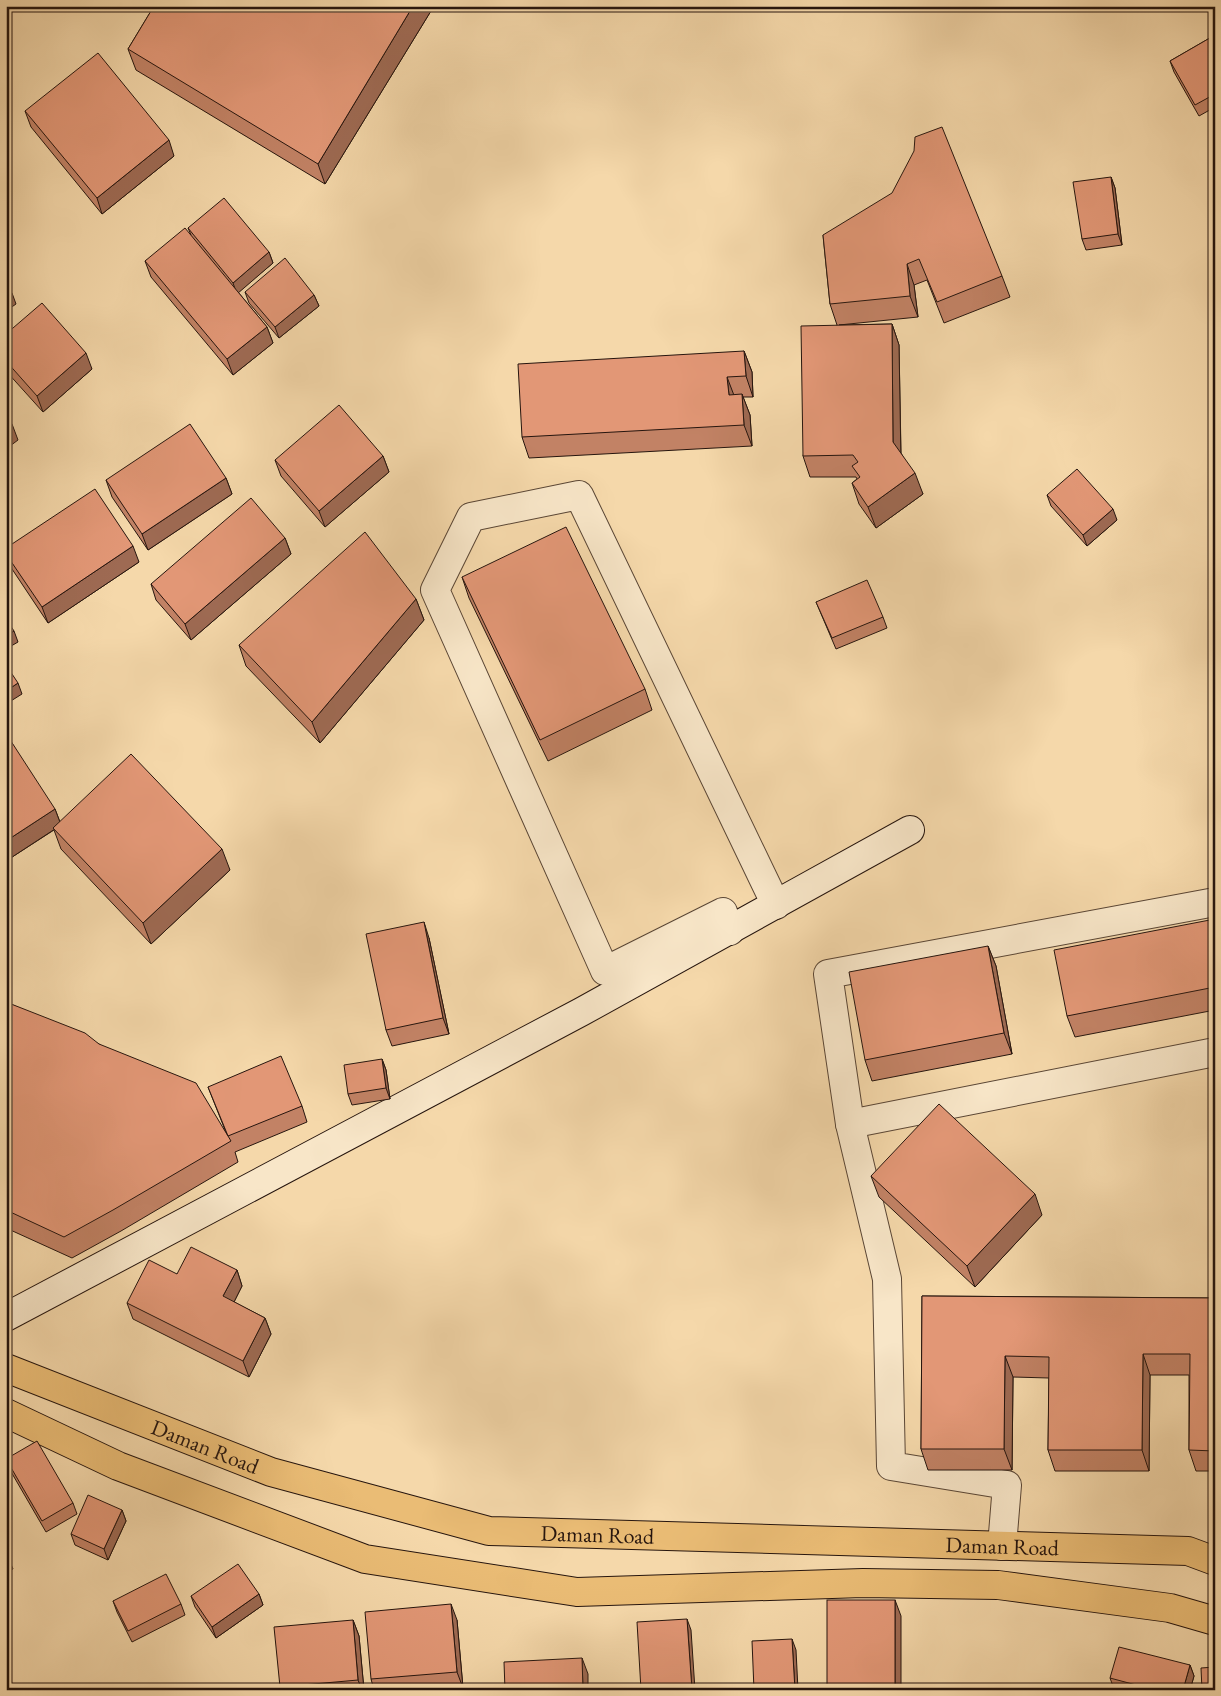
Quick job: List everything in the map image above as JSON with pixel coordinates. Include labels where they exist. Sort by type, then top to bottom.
[{"type":"main road","name":"Daman Road","points":[[6,1368],[271,1472],[489,1531],[1188,1551],[1215,1561]]},
{"type":"main road","points":[[6,1413],[118,1466],[365,1559],[577,1592],[863,1584],[998,1585],[1170,1608],[1215,1622]]},
{"type":"street","points":[[730,931],[723,912],[605,971],[435,590],[471,517],[579,495],[776,905]]},
{"type":"street","points":[[6,1317],[572,1017],[910,830]]},
{"type":"street","points":[[1002,1546],[1007,1486],[891,1466],[887,1279],[850,1124],[828,974],[1215,902]]},
{"type":"street","points":[[850,1124],[1215,1052]]},
{"type":"building","points":[[154,6],[413,6],[318,164],[128,49]]},
{"type":"building","points":[[1215,35],[1215,94],[1195,105],[1170,61]]},
{"type":"building","points":[[98,53],[169,140],[97,198],[25,111]]},
{"type":"building","points":[[942,127],[1002,276],[937,302],[919,259],[907,264],[910,296],[830,304],[823,235],[892,193],[914,151],[915,137]]},
{"type":"building","points":[[1111,177],[1118,234],[1082,239],[1073,182]]},
{"type":"building","points":[[224,198],[269,252],[233,283],[188,228]]},
{"type":"building","points":[[185,228],[267,327],[227,359],[145,261]]},
{"type":"building","points":[[285,258],[314,295],[275,327],[245,292]]},
{"type":"building","points":[[6,286],[12,293],[6,297]]},
{"type":"building","points":[[42,303],[86,353],[37,396],[6,361],[6,334]]},
{"type":"building","points":[[892,324],[893,442],[915,473],[868,507],[852,483],[860,477],[852,466],[858,462],[853,455],[803,456],[801,326]]},
{"type":"building","points":[[744,351],[746,376],[727,377],[729,395],[742,394],[744,425],[522,437],[518,364]]},
{"type":"building","points":[[339,405],[383,456],[319,511],[275,460]]},
{"type":"building","points":[[6,417],[12,424],[6,428]]},
{"type":"building","points":[[190,424],[226,478],[142,534],[106,480]]},
{"type":"building","points":[[1077,469],[1113,509],[1083,535],[1047,495]]},
{"type":"building","points":[[95,489],[133,546],[42,607],[6,554],[6,548]]},
{"type":"building","points":[[251,498],[285,538],[185,624],[151,584]]},
{"type":"building","points":[[566,527],[645,689],[540,740],[462,577]]},
{"type":"building","points":[[365,532],[416,599],[312,722],[239,645]]},
{"type":"building","points":[[867,580],[883,617],[832,638],[816,602]]},
{"type":"building","points":[[6,619],[14,631],[6,636]]},
{"type":"building","points":[[6,665],[18,683],[6,691]]},
{"type":"building","points":[[6,736],[55,809],[6,841]]},
{"type":"building","points":[[131,754],[222,849],[143,923],[53,828]]},
{"type":"building","points":[[1215,919],[1215,987],[1067,1016],[1054,950]]},
{"type":"building","points":[[424,922],[443,1018],[386,1030],[366,934]]},
{"type":"building","points":[[988,946],[1004,1033],[865,1060],[849,972]]},
{"type":"building","points":[[6,1002],[85,1033],[99,1044],[196,1083],[231,1141],[64,1237],[6,1210]]},
{"type":"building","points":[[281,1056],[302,1106],[228,1136],[208,1087]]},
{"type":"building","points":[[382,1059],[386,1088],[348,1094],[344,1065]]},
{"type":"building","points":[[939,1104],[1035,1194],[967,1266],[871,1176]]},
{"type":"building","points":[[191,1247],[237,1270],[223,1296],[265,1318],[243,1361],[127,1303],[149,1260],[177,1274]]},
{"type":"building","points":[[922,1296],[1215,1298],[1215,1451],[1189,1450],[1190,1354],[1143,1354],[1142,1450],[1048,1450],[1049,1357],[1005,1356],[1004,1449],[921,1449]]},
{"type":"building","points":[[37,1441],[73,1503],[42,1521],[6,1459]]},
{"type":"building","points":[[88,1495],[122,1510],[104,1549],[71,1534]]},
{"type":"building","points":[[238,1564],[259,1594],[212,1627],[191,1596]]},
{"type":"building","points":[[166,1574],[181,1604],[128,1631],[113,1601]]},
{"type":"building","points":[[827,1600],[895,1600],[895,1690],[827,1690]]},
{"type":"building","points":[[451,1604],[457,1672],[371,1679],[365,1612]]},
{"type":"building","points":[[687,1619],[692,1690],[641,1690],[637,1622]]},
{"type":"building","points":[[353,1620],[358,1680],[280,1687],[274,1627]]},
{"type":"building","points":[[792,1639],[795,1690],[754,1690],[752,1641]]},
{"type":"building","points":[[1119,1647],[1190,1665],[1183,1690],[1155,1690],[1110,1678]]},
{"type":"building","points":[[582,1658],[583,1690],[505,1690],[504,1662]]},
{"type":"building","points":[[1215,1667],[1215,1690],[1202,1690],[1201,1668]]}]
